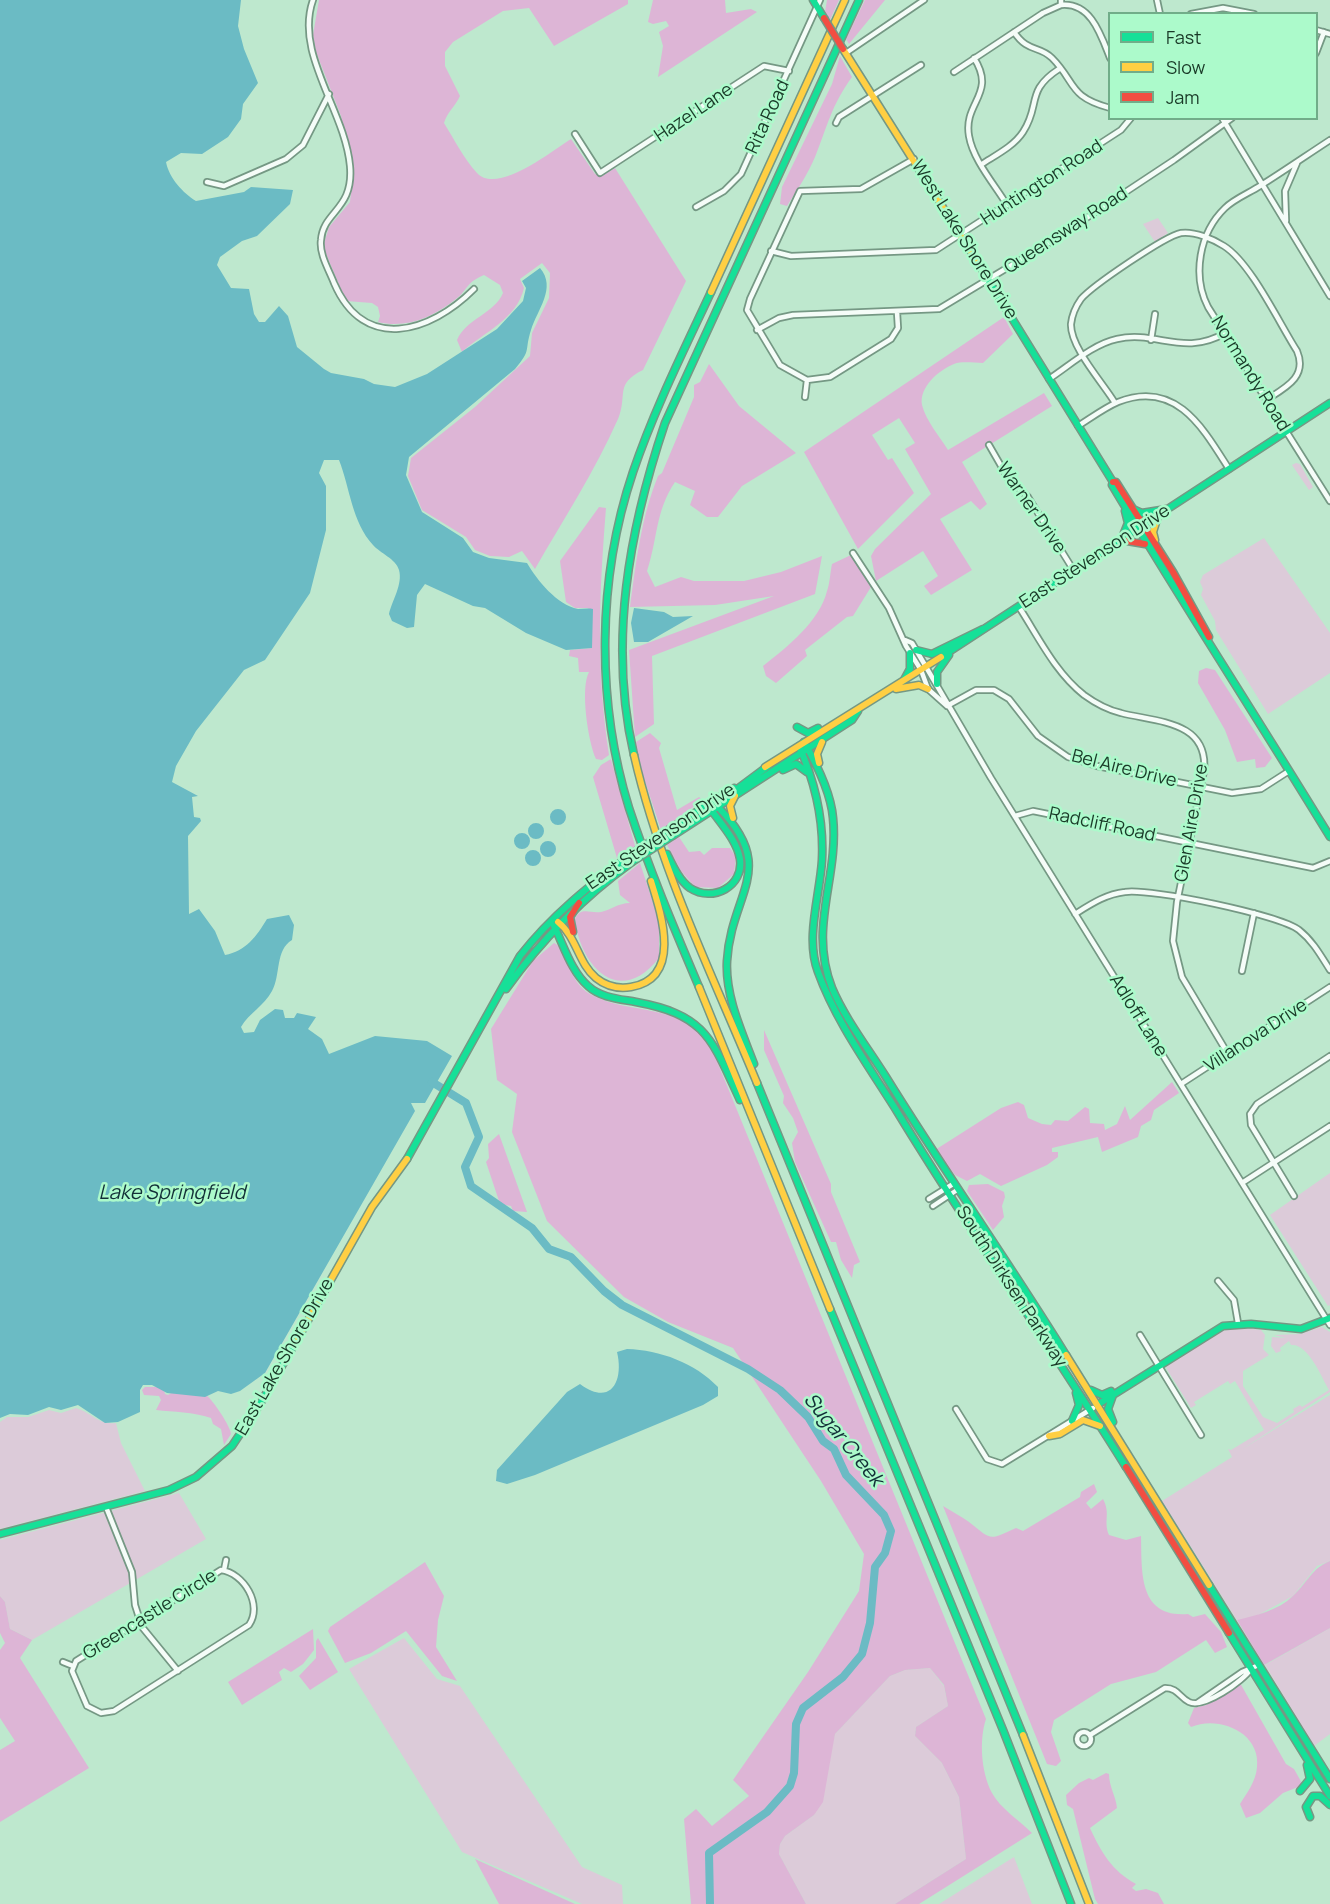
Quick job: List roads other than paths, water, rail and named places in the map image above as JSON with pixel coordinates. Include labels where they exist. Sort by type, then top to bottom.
[{"type":"main road","name":"West Lake Shore Drive","points":[[813,0],[989,280],[1123,502],[1141,527]]},
{"type":"main road","points":[[556,924],[570,932],[585,964],[601,982],[624,988],[646,981],[658,969],[663,959],[666,940],[662,918],[631,826],[609,721],[604,665],[606,588],[618,519],[633,468],[653,418],[845,0]]},
{"type":"main road","points":[[859,0],[665,423],[642,491],[625,572],[620,639],[623,701],[637,776],[661,849],[1024,1737],[1089,1904]]},
{"type":"main road","name":"East Stevenson Drive","points":[[469,1052],[520,956],[551,918],[577,894],[671,828],[987,628],[1330,403]]},
{"type":"main road","name":"West Lake Shore Drive","points":[[1113,482],[1116,482],[1141,527]]},
{"type":"main road","points":[[1123,502],[1128,523],[1120,540],[1139,541],[1149,549]]},
{"type":"main road","points":[[1132,508],[1142,513],[1167,509]]},
{"type":"main road","points":[[1158,516],[1154,537],[1214,648]]},
{"type":"main road","points":[[1141,527],[1149,549],[1214,648],[1330,837]]},
{"type":"main road","points":[[1141,527],[1173,572]]},
{"type":"main road","points":[[903,682],[910,669],[913,651],[931,656],[972,630],[987,628]]},
{"type":"main road","points":[[937,684],[938,670],[954,649]]},
{"type":"main road","points":[[892,689],[919,685],[928,689]]},
{"type":"main road","name":"East Stevenson Drive","points":[[498,999],[528,956],[556,924],[579,903],[632,862],[852,720],[858,711]]},
{"type":"main road","points":[[797,727],[808,733],[813,732],[843,712],[850,713]]},
{"type":"main road","points":[[825,738],[817,754],[831,807]]},
{"type":"main road","name":"South Dirksen Parkway","points":[[801,744],[815,761],[831,807],[834,832],[822,947],[833,990],[953,1184],[1088,1388],[1330,1779]]},
{"type":"main road","name":"South Dirksen Parkway","points":[[805,751],[809,775],[820,811],[823,834],[813,936],[820,981],[838,1017],[948,1192],[1063,1366],[1330,1797]]},
{"type":"main road","points":[[750,786],[760,784],[792,765],[802,766],[809,775]]},
{"type":"main road","points":[[715,808],[768,766]]},
{"type":"main road","points":[[637,776],[675,869],[688,886],[705,894],[716,894],[728,888],[740,868],[737,849],[715,808]]},
{"type":"main road","points":[[735,796],[730,811],[752,852],[753,864],[730,935],[727,973],[735,1010],[772,1122]]},
{"type":"main road","points":[[628,808],[1015,1760],[1071,1904]]},
{"type":"main road","points":[[702,808],[715,808],[729,817],[748,848],[751,862],[749,880]]},
{"type":"main road","points":[[579,903],[570,921],[585,964]]},
{"type":"main road","points":[[825,905],[830,919]]},
{"type":"main road","points":[[551,918],[556,924],[575,969],[591,988],[606,996],[679,1011],[707,1033],[716,1045],[768,1157]]},
{"type":"main road","name":"East Lake Shore Drive","points":[[0,1534],[106,1507],[182,1484],[209,1467],[232,1446],[260,1404],[372,1207],[415,1147],[469,1052]]},
{"type":"main road","points":[[1097,1405],[1213,1330],[1238,1323],[1293,1331],[1307,1329],[1329,1321]]},
{"type":"main road","points":[[1063,1366],[1079,1401],[1072,1421]]},
{"type":"main road","points":[[1088,1388],[1104,1395],[1120,1385],[1131,1383]]},
{"type":"main road","points":[[1113,1395],[1108,1409],[1110,1417],[1123,1438],[1127,1452]]},
{"type":"main road","points":[[1049,1436],[1060,1434],[1083,1420],[1100,1426]]},
{"type":"main road","points":[[1276,1710],[1310,1773],[1309,1782],[1300,1791]]},
{"type":"main road","points":[[1310,1817],[1306,1806],[1313,1796],[1320,1796],[1330,1805]]},
{"type":"street","points":[[313,0],[308,20],[309,42],[338,116],[346,148],[350,183],[346,199],[324,227],[320,246],[345,305],[358,319],[369,325],[387,329],[406,328],[435,317],[465,298],[474,289]]},
{"type":"street","name":"Rita Road","points":[[696,207],[724,191],[741,174],[820,0]]},
{"type":"street","points":[[844,51],[924,0]]},
{"type":"street","points":[[954,72],[1061,3],[1072,3],[1089,15],[1108,49]]},
{"type":"street","points":[[1202,12],[1223,8],[1244,12]]},
{"type":"street","points":[[1014,32],[1025,46],[1049,56],[1081,95],[1090,102],[1108,107]]},
{"type":"street","points":[[1318,51],[1327,33]]},
{"type":"street","points":[[974,58],[983,74],[984,84],[966,127],[974,152],[1008,205]]},
{"type":"street","points":[[836,123],[839,117],[921,65]]},
{"type":"street","name":"Hazel Lane","points":[[575,134],[600,173],[764,66],[789,71]]},
{"type":"street","points":[[982,164],[1013,143],[1023,132],[1037,89],[1059,69]]},
{"type":"street","points":[[207,182],[224,186],[286,159],[303,145],[329,94]]},
{"type":"street","name":"Huntington Road","points":[[771,251],[791,256],[928,251],[941,248],[1121,130],[1129,120]]},
{"type":"street","points":[[1223,121],[1330,296]]},
{"type":"street","name":"Queensway Road","points":[[757,330],[779,318],[793,315],[939,309],[989,280],[1174,160],[1223,121]]},
{"type":"street","points":[[1023,132],[1028,136]]},
{"type":"street","name":"Normandy Road","points":[[1330,140],[1225,208],[1207,239],[1199,263],[1199,282],[1204,299],[1330,501]]},
{"type":"street","points":[[897,312],[897,332],[886,344],[831,377],[807,380],[780,365],[749,317],[748,305],[771,251],[803,190],[861,189],[914,159]]},
{"type":"street","points":[[1290,231],[1285,217],[1285,191],[1298,160]]},
{"type":"street","points":[[1115,404],[1084,357],[1073,335],[1072,316],[1087,293],[1167,239],[1183,233],[1224,246],[1246,267],[1299,356],[1300,368],[1293,381],[1266,400]]},
{"type":"street","points":[[1065,314],[1072,316]]},
{"type":"street","points":[[1151,340],[1155,314]]},
{"type":"street","points":[[1049,379],[1117,338],[1194,345],[1210,341],[1225,333]]},
{"type":"street","points":[[805,397],[807,380]]},
{"type":"street","points":[[1078,426],[1115,404],[1138,397],[1168,401],[1193,416],[1229,469]]},
{"type":"street","name":"Warner Drive","points":[[988,445],[1008,478],[1028,497],[1074,571]]},
{"type":"street","name":"Adloff Lane","points":[[853,553],[889,608],[923,669],[948,701],[947,706]]},
{"type":"street","name":"Glen Aire Drive","points":[[1019,607],[1062,674],[1088,698],[1112,711],[1179,726],[1192,735],[1205,760],[1178,898],[1173,941],[1178,965],[1228,1054]]},
{"type":"street","name":"Adloff Lane","points":[[923,669],[928,689],[947,706],[1329,1321]]},
{"type":"street","name":"Bel Aire Drive","points":[[947,706],[971,691],[994,690],[1009,699],[1038,736],[1068,757],[1090,764],[1232,793],[1253,791],[1290,771]]},
{"type":"street","name":"Radcliff Road","points":[[1015,816],[1033,811],[1313,868],[1330,861]]},
{"type":"street","points":[[1075,914],[1105,897],[1124,892],[1144,891],[1254,914],[1280,920],[1299,930],[1313,943],[1330,970]]},
{"type":"street","points":[[1242,971],[1254,914]]},
{"type":"street","name":"Villanova Drive","points":[[1181,1084],[1330,987]]},
{"type":"street","points":[[1294,1196],[1252,1128],[1250,1114],[1257,1104],[1330,1056]]},
{"type":"street","points":[[1244,1113],[1250,1114]]},
{"type":"street","points":[[1242,1184],[1330,1126]]},
{"type":"street","points":[[933,1206],[953,1184]]},
{"type":"street","points":[[929,1199],[957,1190]]},
{"type":"street","points":[[1218,1281],[1234,1300],[1238,1323]]},
{"type":"street","points":[[1140,1335],[1201,1435]]},
{"type":"street","points":[[956,1409],[984,1454],[994,1463],[1010,1461],[1097,1405]]},
{"type":"street","points":[[1143,1494],[1150,1490]]},
{"type":"street","points":[[106,1507],[132,1572],[135,1605],[140,1620],[148,1636],[178,1671]]},
{"type":"street","points":[[224,1570],[226,1560]]},
{"type":"street","name":"Greencastle Circle","points":[[224,1570],[231,1572],[253,1598],[256,1608],[253,1619],[244,1629],[119,1708],[105,1713],[92,1710],[83,1702],[72,1671],[78,1659],[215,1572],[224,1570]]},
{"type":"street","points":[[1216,1613],[1224,1608]]},
{"type":"street","points":[[63,1662],[73,1666]]},
{"type":"street","points":[[1090,1735],[1165,1688],[1176,1690],[1190,1703],[1207,1702],[1246,1677],[1259,1665]]},
{"type":"street","points":[[1322,1783],[1330,1779]]},
{"type":"water","name":"Lake Springfield","points":[[0,0],[241,0],[238,26],[244,49],[258,83],[243,104],[241,119],[228,137],[202,154],[181,153],[166,162],[177,184],[196,201],[244,192],[251,187],[293,190],[290,204],[257,236],[242,241],[220,257],[217,265],[231,288],[249,289],[254,314],[259,322],[265,322],[279,306],[288,316],[297,347],[331,373],[395,387],[427,374],[497,329],[523,301],[526,288],[522,281],[540,268],[547,283],[546,291],[531,330],[524,358],[515,369],[409,457],[406,475],[422,512],[463,538],[473,552],[489,558],[527,563],[542,584],[563,603],[578,609],[593,609],[592,648],[566,650],[526,633],[485,608],[473,606],[425,584],[417,595],[414,627],[407,628],[392,621],[389,614],[398,587],[399,570],[395,563],[373,545],[360,526],[339,460],[324,460],[319,473],[326,486],[326,530],[310,593],[265,660],[244,670],[196,731],[176,766],[172,782],[198,796],[192,797],[194,817],[200,818],[201,821],[188,836],[189,914],[199,909],[215,931],[225,955],[245,947],[267,919],[289,915],[294,925],[292,940],[287,944],[281,956],[275,985],[265,1001],[241,1027],[244,1033],[254,1032],[260,1020],[275,1009],[283,1010],[285,1018],[294,1018],[297,1013],[316,1017],[308,1029],[322,1039],[329,1054],[375,1036],[427,1041],[452,1056],[425,1103],[411,1103],[415,1111],[265,1373],[240,1391],[231,1394],[218,1391],[205,1397],[167,1393],[152,1385],[143,1385],[140,1390],[140,1412],[118,1422],[105,1423],[78,1405],[61,1410],[49,1407],[28,1415],[10,1414],[0,1418]]},
{"type":"water","points":[[634,608],[664,612],[673,617],[693,616],[648,642],[634,642],[631,623]]},
{"type":"water","points":[[558,809],[566,817],[558,825],[550,817]]},
{"type":"water","points":[[536,823],[544,831],[536,839],[528,831]]},
{"type":"water","points":[[522,833],[530,841],[522,849],[514,841]]},
{"type":"water","points":[[548,841],[556,849],[548,857],[540,849]]},
{"type":"water","points":[[533,850],[541,858],[533,866],[525,858]]},
{"type":"water","points":[[627,1349],[664,1355],[688,1365],[718,1387],[718,1396],[703,1405],[535,1475],[507,1484],[496,1481],[497,1470],[567,1392],[580,1384],[600,1393],[607,1392],[613,1387],[619,1372],[617,1352]]},
{"type":"waterway","name":"Sugar Creek","points":[[432,1082],[466,1103],[479,1137],[465,1167],[471,1186],[532,1228],[549,1249],[571,1257],[604,1291],[622,1305],[748,1369],[780,1390],[808,1417],[823,1441],[834,1449],[846,1475],[884,1515],[891,1531],[885,1553],[875,1567],[870,1623],[862,1654],[843,1677],[803,1708],[796,1724],[794,1773],[790,1786],[767,1812],[709,1853],[710,1904]]}]
